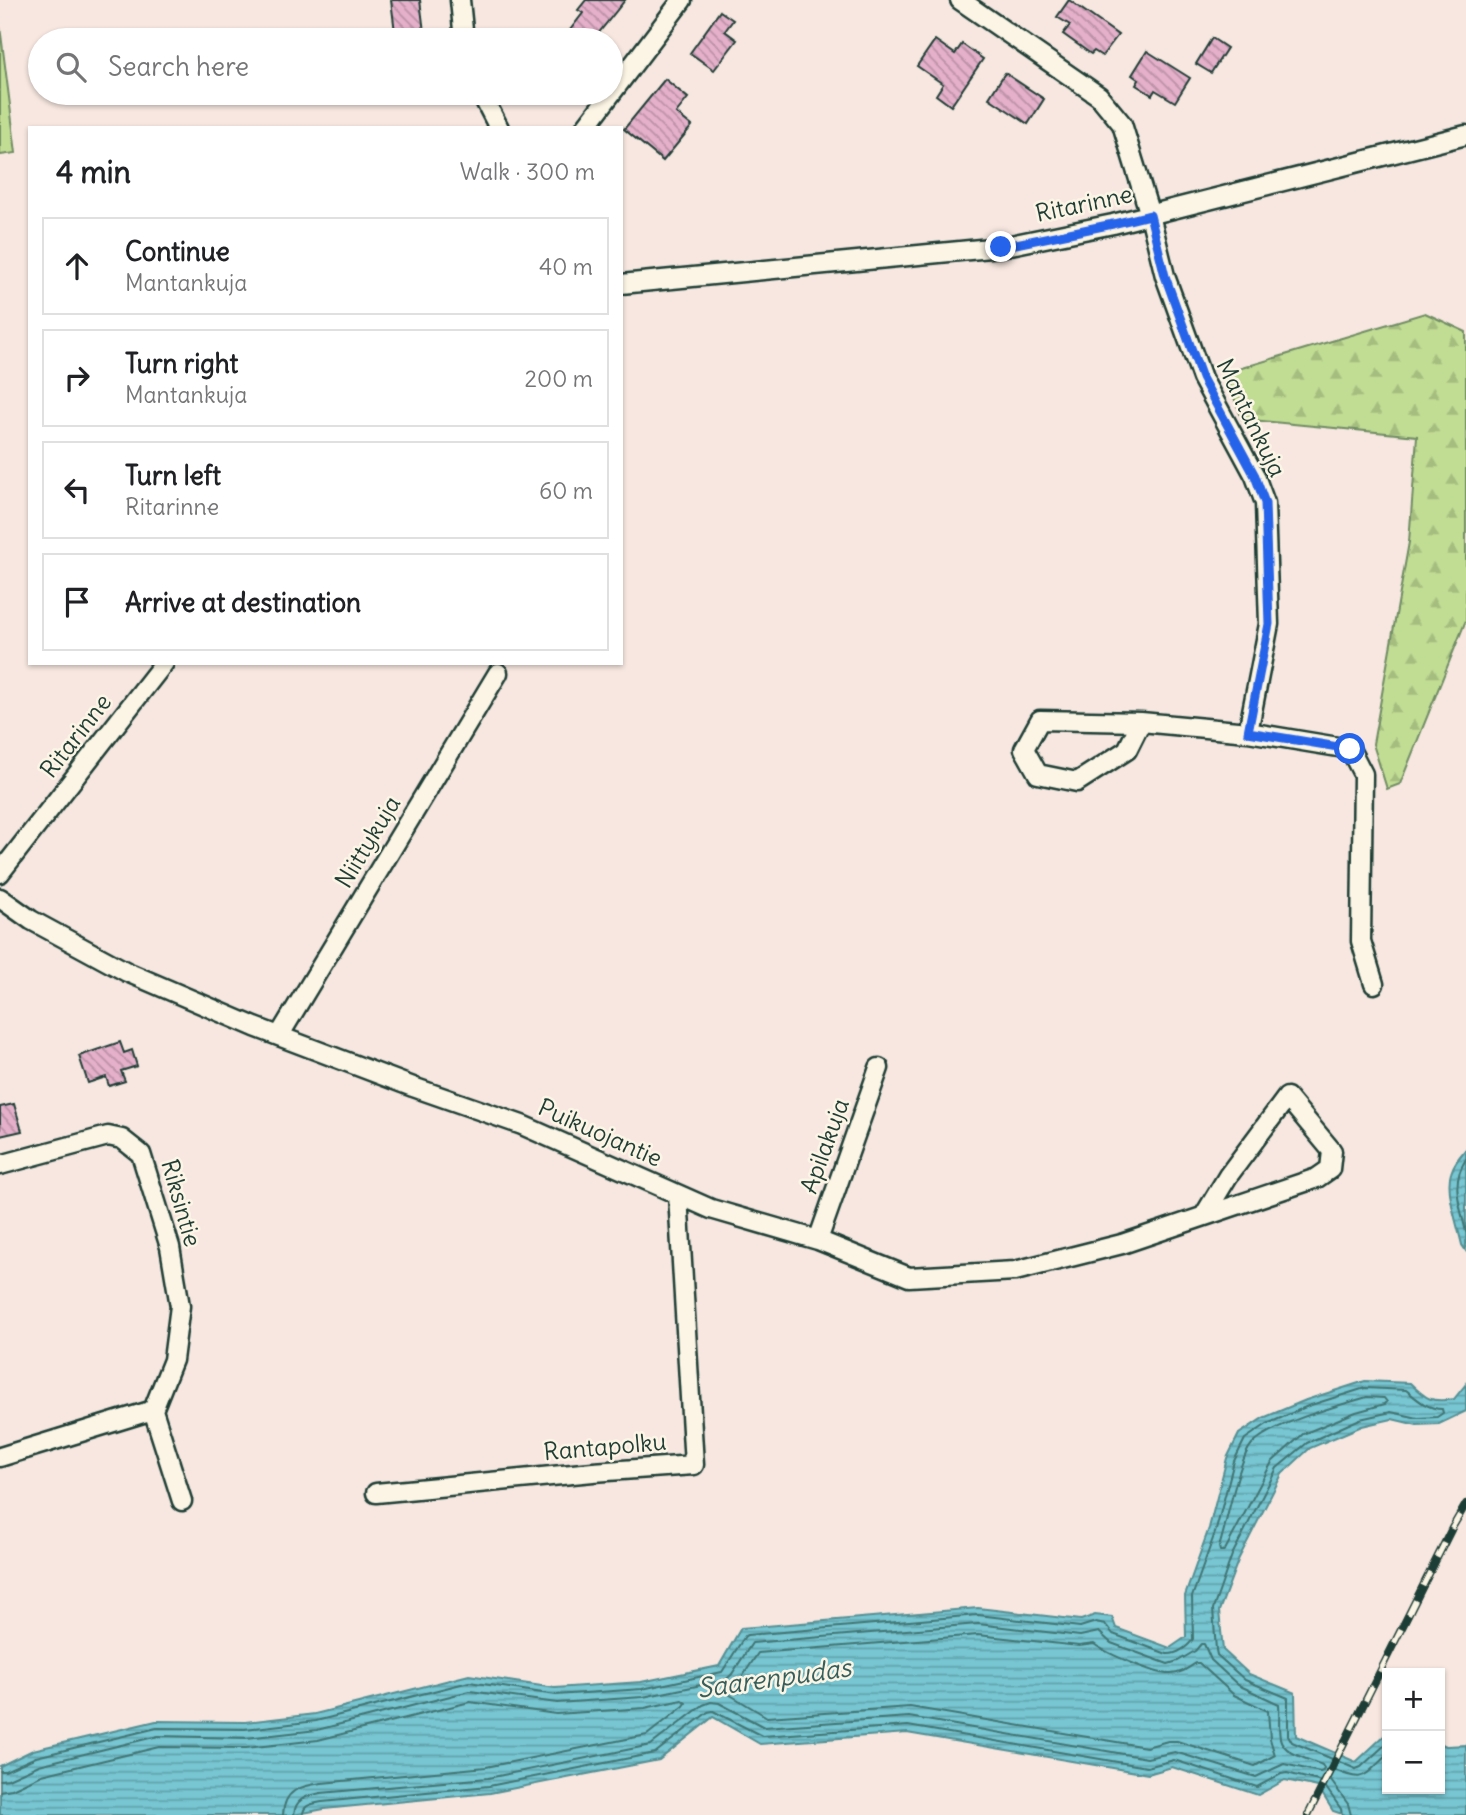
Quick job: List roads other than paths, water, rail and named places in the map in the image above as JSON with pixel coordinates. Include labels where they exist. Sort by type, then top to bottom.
[{"type":"street","points":[[460,0],[463,28]]},
{"type":"street","points":[[623,78],[682,0]]},
{"type":"street","name":"Mantankuja","points":[[960,0],[1099,96],[1122,124],[1150,215],[1165,276],[1202,378],[1255,476],[1265,503],[1269,624],[1248,732]]},
{"type":"street","points":[[487,105],[498,126]]},
{"type":"street","points":[[587,126],[602,105]]},
{"type":"street","name":"Ritarinne","points":[[623,284],[1001,247],[1113,224],[1466,135]]},
{"type":"street","name":"Ritarinne","points":[[0,873],[162,665]]},
{"type":"street","name":"Niittykuja","points":[[279,1036],[498,673]]},
{"type":"street","points":[[1141,722],[1127,750],[1077,782],[1038,774],[1024,749],[1040,720],[1141,722],[1248,732],[1350,749],[1363,774],[1361,941],[1374,984]]},
{"type":"street","name":"Puikuojantie","points":[[0,898],[31,920],[127,972],[279,1036],[523,1125],[710,1209],[818,1240],[909,1277],[1015,1271],[1122,1244],[1317,1178],[1330,1169],[1332,1151],[1287,1097],[1228,1177],[1205,1214]]},
{"type":"street","name":"Apilakuja","points":[[818,1240],[879,1068]]},
{"type":"street","name":"Riksintie","points":[[0,1165],[108,1136],[122,1139],[142,1154],[170,1247],[180,1306],[173,1360],[153,1410]]},
{"type":"street","name":"Rantapolku","points":[[376,1493],[694,1465],[678,1195]]},
{"type":"street","points":[[0,1457],[153,1410],[182,1501]]},
{"type":"water","points":[[1466,1149],[1466,1251],[1453,1209],[1450,1180],[1454,1166]]},
{"type":"water","name":"Saarenpudas","points":[[1365,1381],[1410,1383],[1434,1400],[1454,1399],[1466,1384],[1466,1411],[1439,1424],[1417,1425],[1392,1419],[1362,1426],[1310,1448],[1282,1474],[1239,1558],[1219,1611],[1223,1650],[1249,1674],[1295,1693],[1296,1736],[1356,1762],[1382,1738],[1382,1794],[1445,1794],[1445,1746],[1466,1745],[1466,1815],[1345,1815],[1333,1811],[1318,1787],[1285,1780],[1258,1795],[1172,1767],[1148,1774],[907,1733],[760,1744],[713,1717],[659,1760],[490,1793],[324,1809],[293,1815],[0,1815],[0,1766],[33,1750],[156,1721],[245,1722],[315,1714],[469,1675],[555,1688],[641,1682],[719,1666],[741,1628],[978,1608],[1081,1620],[1095,1615],[1112,1617],[1116,1628],[1170,1648],[1186,1637],[1185,1596],[1209,1528],[1227,1458],[1239,1434],[1263,1418],[1306,1400]]},
{"type":"railway","points":[[1308,1815],[1466,1504]]}]
